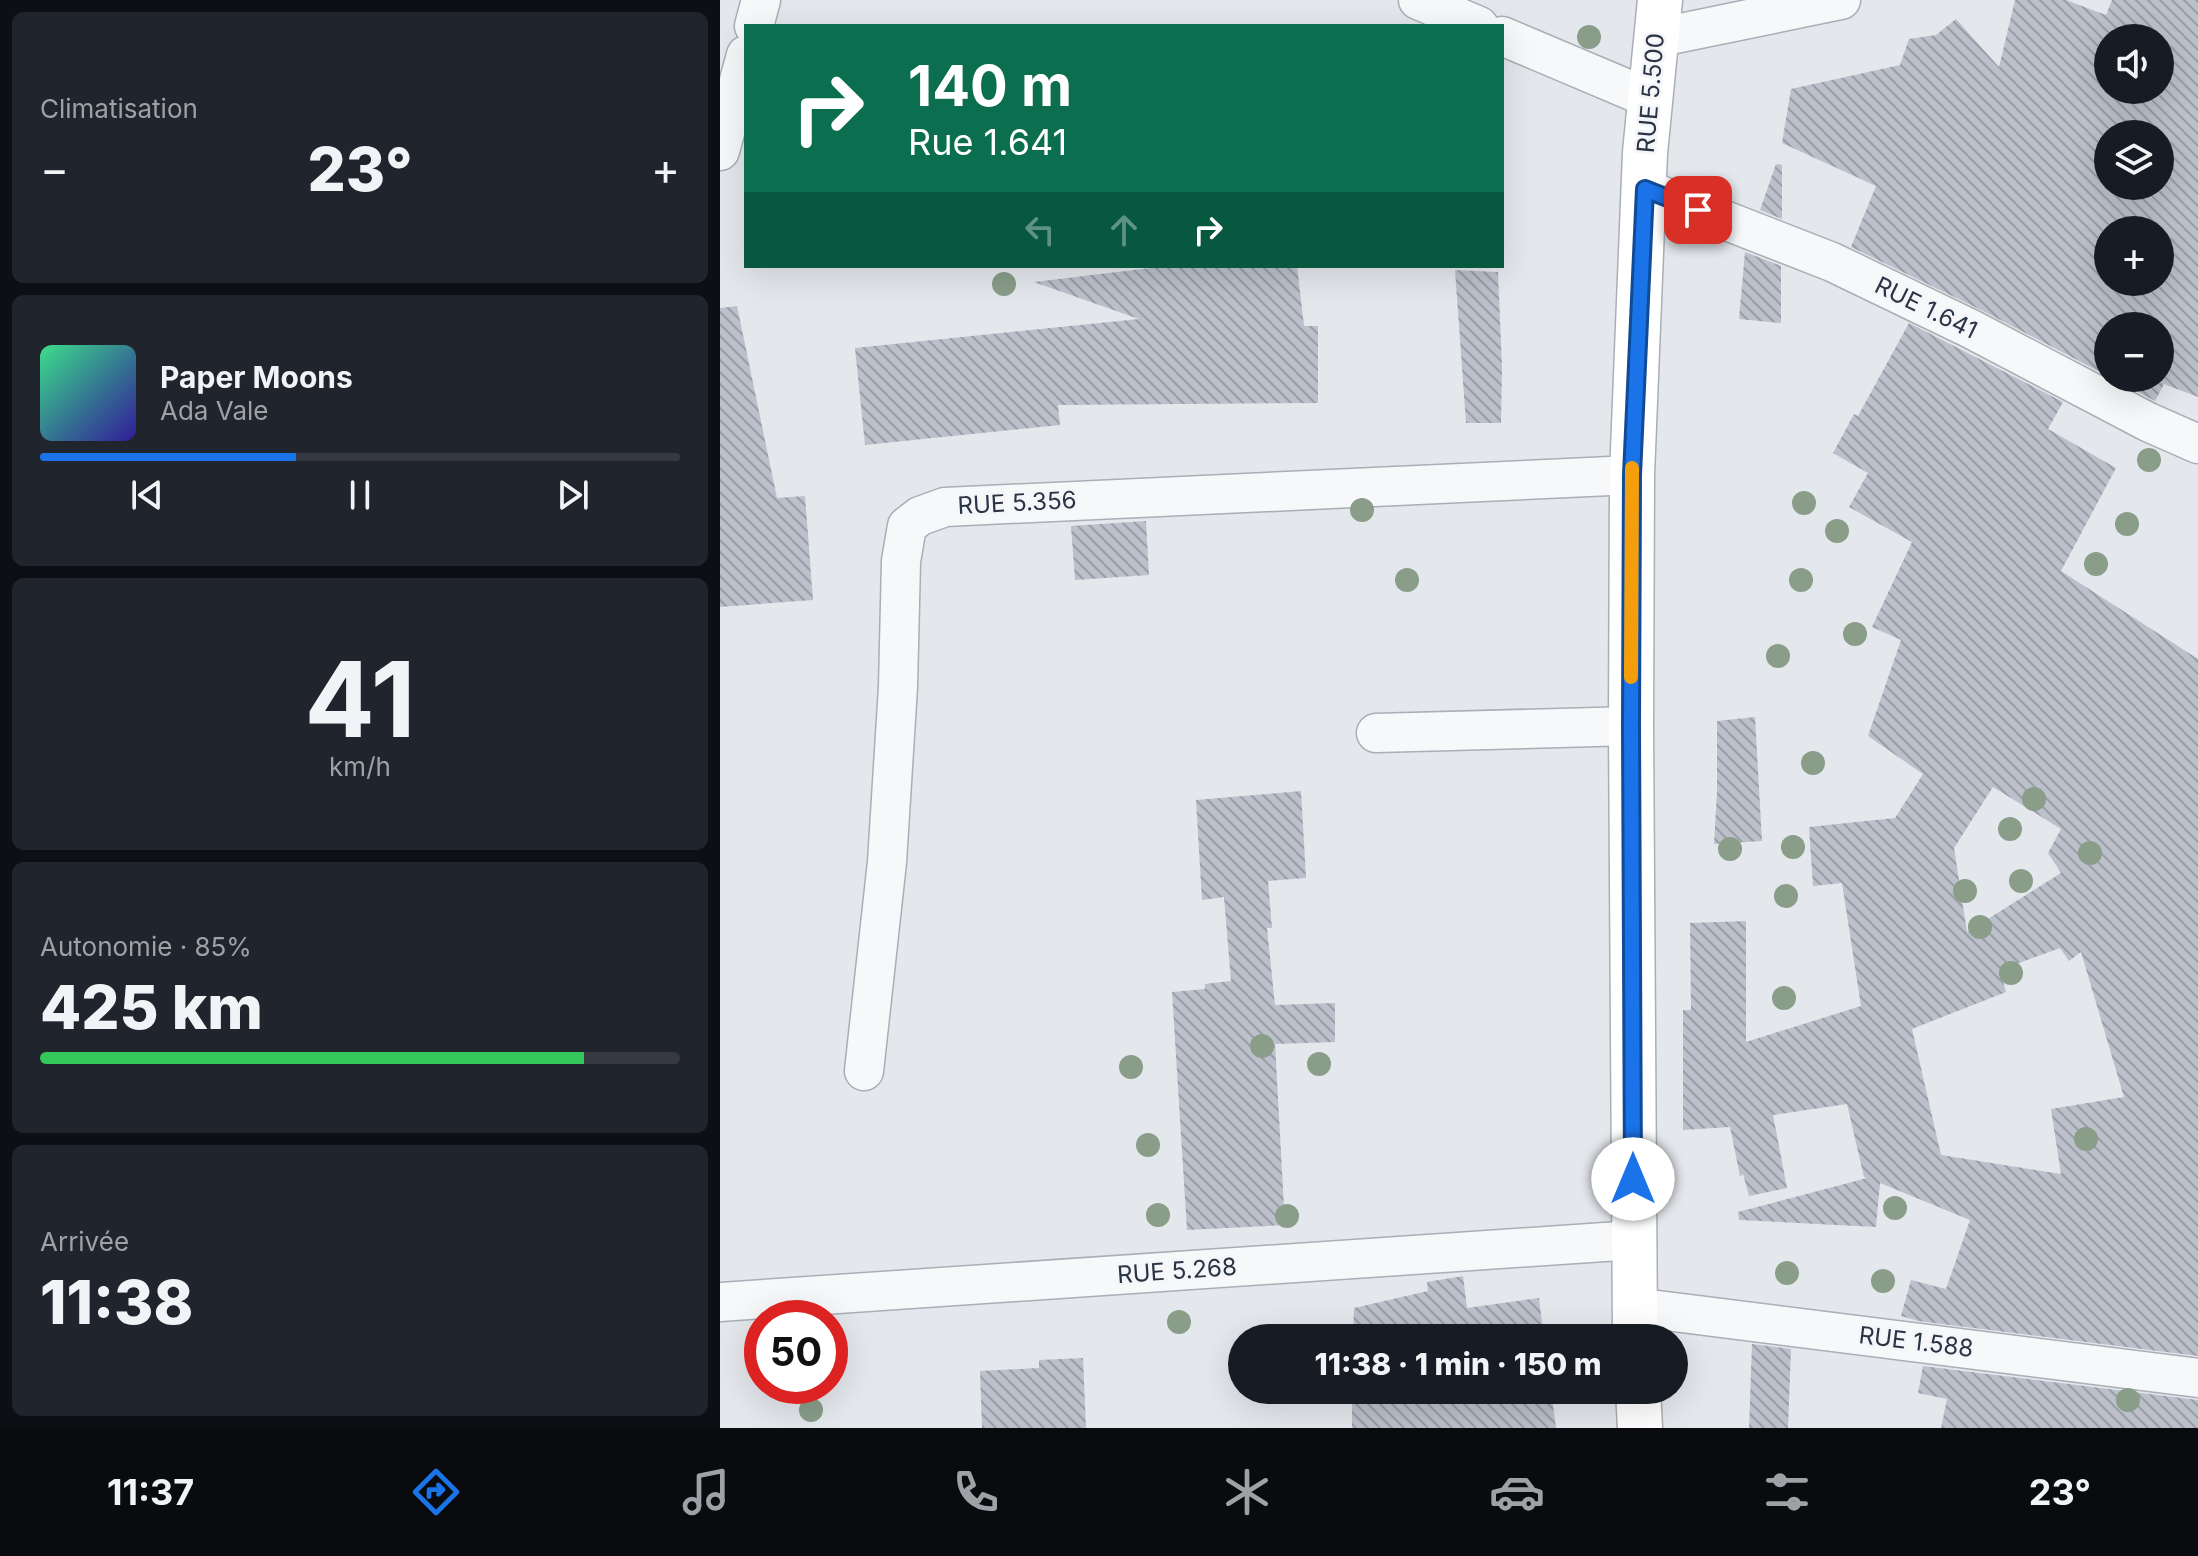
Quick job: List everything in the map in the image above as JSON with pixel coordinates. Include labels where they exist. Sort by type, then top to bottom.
[{"type":"main road","name":"RUE 5.500","points":[[1634,1323],[1632,475],[1645,153],[1658,19]]},
{"type":"main road","points":[[1639,1404],[1640,1428]]},
{"type":"street","points":[[755,24],[761,0]]},
{"type":"street","points":[[1418,0],[1474,24]]},
{"type":"street","points":[[1658,19],[1841,0]]},
{"type":"street","points":[[1504,37],[1651,99]]},
{"type":"street","points":[[720,151],[744,62]]},
{"type":"street","name":"RUE 1.641","points":[[1645,189],[1832,262],[1971,329],[2148,422],[2198,444]]},
{"type":"street","name":"RUE 5.356","points":[[864,1071],[887,862],[898,687],[901,561],[907,526],[920,516],[945,507],[1632,475]]},
{"type":"street","points":[[1376,733],[1631,726]]},
{"type":"street","name":"RUE 5.268","points":[[720,1302],[1634,1240]]},
{"type":"street","name":"RUE 1.588","points":[[1634,1323],[2198,1378]]},
{"type":"building","points":[[2015,0],[2066,0],[2106,15],[2112,0],[2198,0],[2198,397],[2174,388],[2174,312],[2094,312],[2094,369],[1851,247],[1876,186],[1782,143],[1791,89],[1900,65],[1909,39],[1936,35],[1956,19],[1999,67]]},
{"type":"building","points":[[1776,164],[1782,165],[1782,219],[1760,210]]},
{"type":"building","points":[[1745,252],[1781,266],[1781,323],[1739,319]]},
{"type":"building","points":[[1150,268],[1297,268],[1304,326],[1318,326],[1318,403],[1058,405],[1060,425],[865,445],[855,348],[1139,319],[1034,282]]},
{"type":"building","points":[[1455,270],[1498,272],[1501,423],[1466,423]]},
{"type":"building","points":[[737,306],[777,498],[805,496],[813,600],[720,607],[720,308]]},
{"type":"building","points":[[1909,323],[2063,402],[2048,429],[2116,468],[2061,571],[2198,659],[2198,1356],[1918,1321],[1901,1316],[1911,1280],[1946,1289],[1970,1220],[1880,1183],[1876,1227],[1739,1220],[1738,1212],[1867,1178],[1864,1177],[1847,1104],[1773,1115],[1787,1188],[1749,1196],[1743,1174],[1740,1176],[1730,1127],[1683,1130],[1683,1010],[1691,1010],[1690,923],[1746,921],[1746,1042],[1861,1006],[1842,883],[1813,886],[1809,827],[1895,818],[1923,774],[1868,736],[1901,640],[1872,627],[1912,542],[1849,507],[1868,473],[1833,453],[1854,414],[1858,416]],"holes":[[[1993,787],[2061,829],[2048,853],[2061,873],[1967,932],[1954,848]],[[2060,948],[2069,961],[2081,952],[2124,1097],[2051,1109],[2061,1174],[1941,1155],[1912,1029],[2006,992],[2000,970]]]},
{"type":"building","points":[[2138,392],[2160,392],[2155,401]]},
{"type":"building","points":[[1146,521],[1149,575],[1075,580],[1071,526]]},
{"type":"building","points":[[1755,717],[1762,841],[1714,844],[1717,721]]},
{"type":"building","points":[[1301,791],[1306,878],[1268,881],[1272,928],[1267,928],[1275,1005],[1335,1003],[1335,1042],[1275,1044],[1285,1225],[1187,1230],[1172,992],[1205,989],[1205,984],[1231,981],[1224,897],[1202,900],[1196,800]]},
{"type":"building","points":[[1463,1276],[1467,1308],[1539,1298],[1542,1324],[1353,1324],[1354,1308],[1428,1291],[1427,1282]]},
{"type":"building","points":[[1752,1344],[1791,1349],[1788,1428],[1749,1428]]},
{"type":"building","points":[[1083,1358],[1086,1428],[982,1428],[980,1371],[1039,1368],[1039,1360]]},
{"type":"building","points":[[1923,1366],[2198,1400],[2198,1428],[1941,1428],[1947,1399],[1918,1393]]},
{"type":"building","points":[[1352,1404],[1553,1404],[1556,1428],[1352,1428]]},
{"type":"slow traffic","points":[[1631,677],[1632,468]]},
{"type":"route","points":[[1633,1179],[1632,475],[1645,189],[1698,210]]}]
